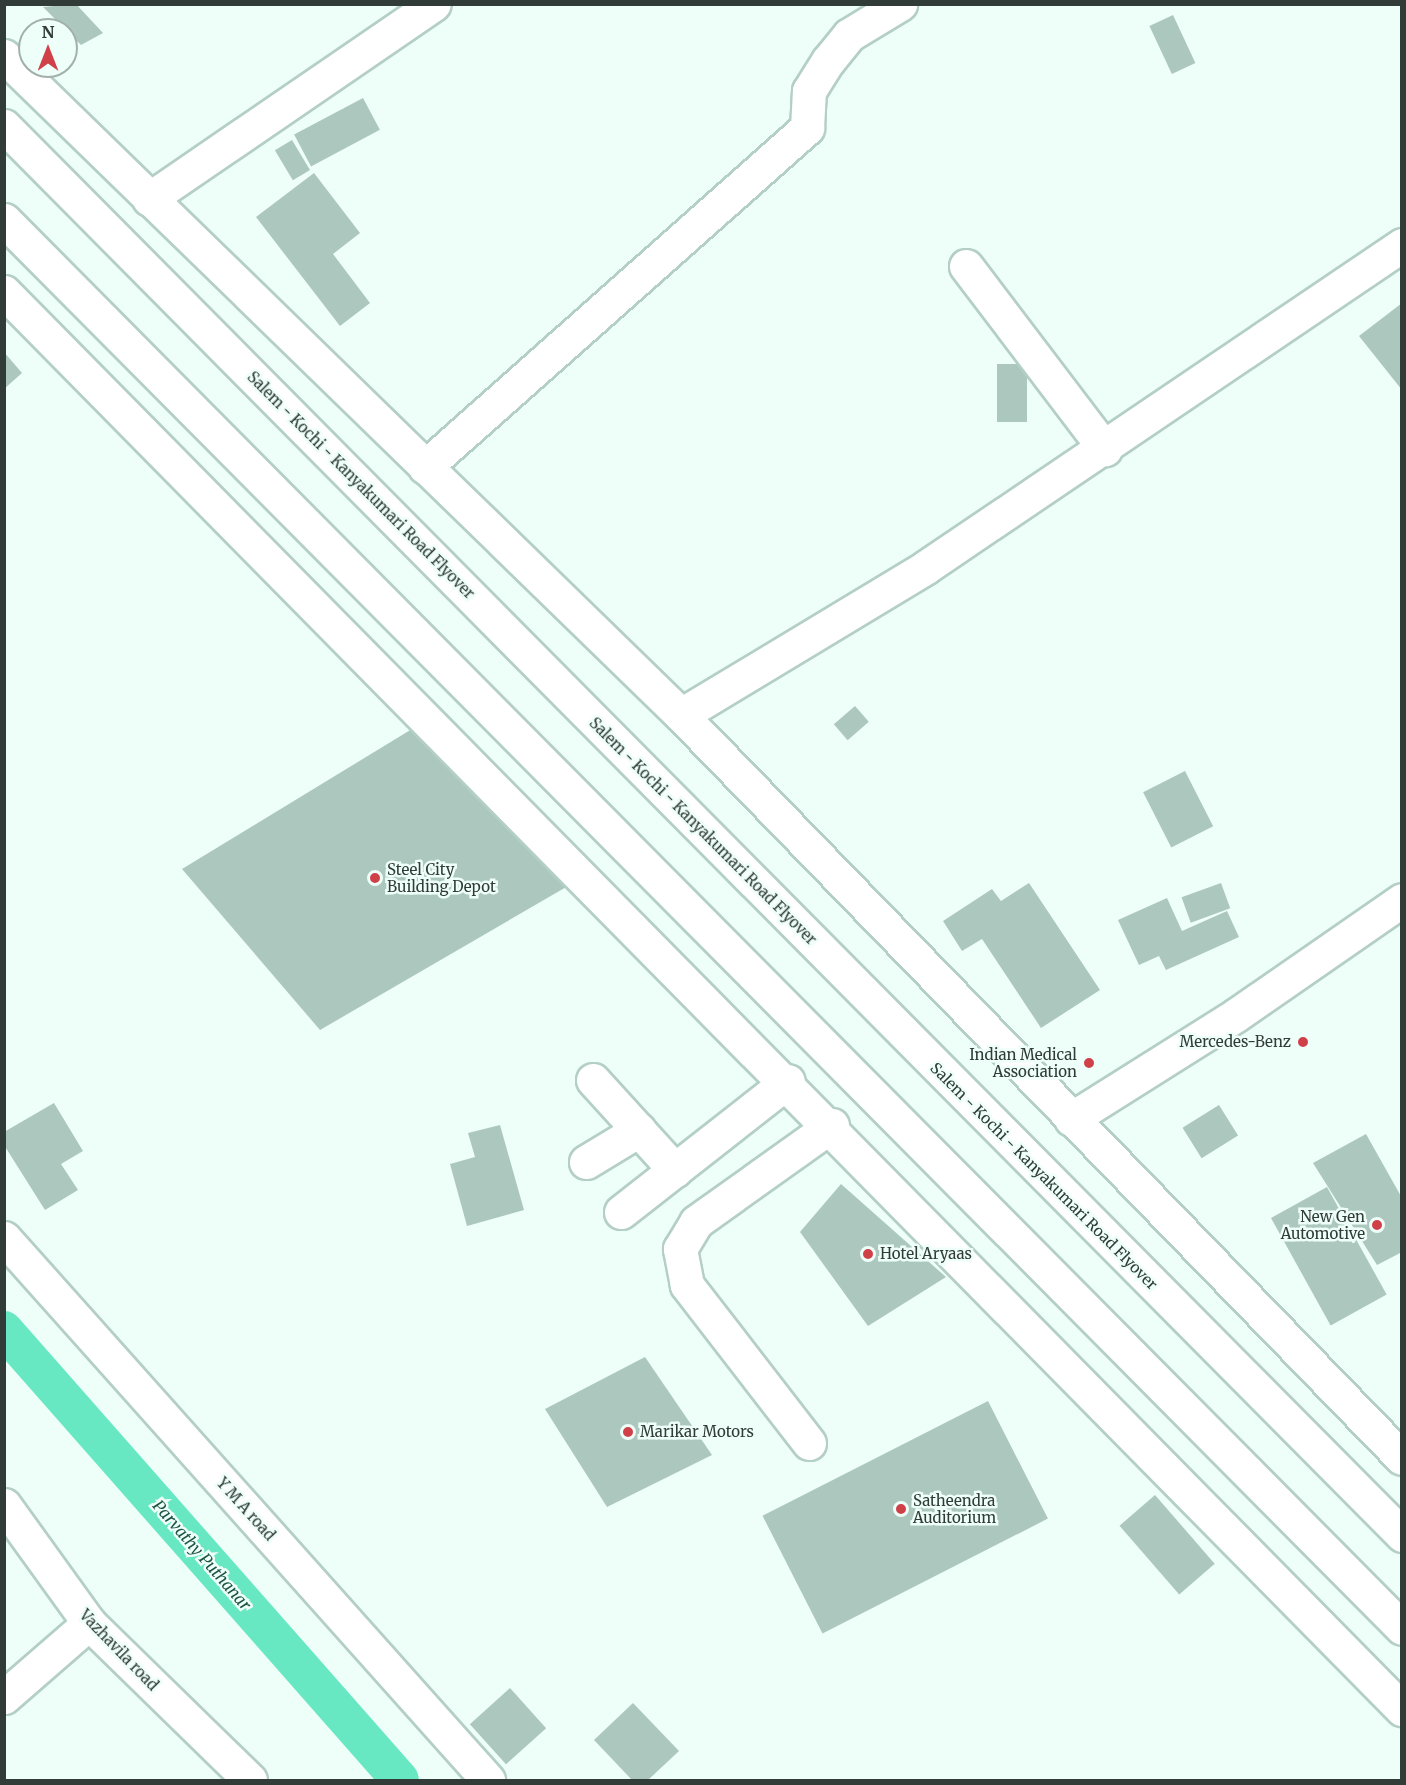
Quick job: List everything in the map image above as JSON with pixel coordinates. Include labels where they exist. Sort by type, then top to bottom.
[{"type":"main road","points":[[149,199],[434,4]]},
{"type":"main road","points":[[425,467],[807,128],[809,91],[828,61],[849,35],[900,4]]},
{"type":"main road","points":[[4,56],[681,716],[1401,1458]]},
{"type":"main road","name":"Salem - Kochi - Kanyakumari Road Flyover","points":[[4,126],[1401,1535]]},
{"type":"main road","points":[[4,220],[1401,1628]]},
{"type":"main road","points":[[681,716],[926,567],[1105,449],[1401,245]]},
{"type":"main road","points":[[966,266],[1105,449]]},
{"type":"main road","points":[[4,292],[832,1125],[1401,1708]]},
{"type":"main road","points":[[1071,1119],[1236,1015],[1401,900]]},
{"type":"main road","points":[[593,1080],[675,1170]]},
{"type":"main road","points":[[621,1212],[788,1081]]},
{"type":"main road","points":[[809,1443],[687,1285],[680,1249],[696,1222],[832,1125]]},
{"type":"main road","points":[[586,1162],[639,1130]]},
{"type":"main road","name":"Y M A road","points":[[4,1238],[488,1780]]},
{"type":"main road","name":"Vazhavila road","points":[[4,1505],[89,1623],[250,1780]]},
{"type":"main road","points":[[4,1696],[89,1623]]},
{"type":"building","points":[[76,4],[103,33],[81,45],[78,42],[78,18],[54,18],[43,7]]},
{"type":"building","points":[[1173,15],[1195,63],[1172,74],[1149,26]]},
{"type":"building","points":[[363,98],[380,130],[311,166],[294,135]]},
{"type":"building","points":[[292,140],[310,170],[293,180],[275,150]]},
{"type":"building","points":[[314,173],[360,233],[333,254],[370,303],[340,326],[256,217]]},
{"type":"building","points":[[1402,303],[1402,390],[1359,336]]},
{"type":"building","points":[[4,352],[22,373],[4,389]]},
{"type":"building","points":[[997,364],[1027,364],[1027,422],[997,422]]},
{"type":"building","points":[[855,706],[869,722],[848,740],[834,724]]},
{"type":"building","name":"Steel City Building Depot","points":[[412,729],[568,886],[320,1030],[182,869]]},
{"type":"building","points":[[1185,771],[1213,826],[1171,848],[1143,792]]},
{"type":"building","points":[[1029,883],[1100,990],[1041,1028],[982,939],[962,951],[943,921],[992,889],[1001,901]]},
{"type":"building","points":[[1221,883],[1230,908],[1191,923],[1182,897]]},
{"type":"building","points":[[1167,898],[1182,931],[1227,911],[1239,937],[1166,970],[1159,956],[1139,965],[1118,920]]},
{"type":"building","points":[[54,1103],[83,1151],[61,1164],[78,1190],[45,1210],[4,1145],[4,1132]]},
{"type":"building","points":[[1219,1105],[1238,1136],[1202,1158],[1183,1128]]},
{"type":"building","points":[[500,1125],[524,1210],[467,1226],[450,1164],[475,1157],[468,1133]]},
{"type":"building","name":"New Gen Automotive","points":[[1366,1134],[1402,1198],[1402,1252],[1377,1265],[1313,1163]]},
{"type":"building","name":"Hotel Aryaas","points":[[841,1184],[946,1277],[868,1326],[800,1232]]},
{"type":"building","points":[[1327,1187],[1387,1295],[1331,1326],[1271,1218]]},
{"type":"building","name":"Marikar Motors","points":[[645,1357],[712,1455],[607,1507],[545,1409]]},
{"type":"building","name":"Satheendra Auditorium","points":[[988,1401],[1048,1519],[823,1633],[763,1516]]},
{"type":"building","points":[[1155,1495],[1215,1564],[1179,1595],[1120,1526]]},
{"type":"building","points":[[510,1688],[546,1728],[506,1764],[470,1724]]},
{"type":"building","points":[[633,1703],[679,1751],[648,1780],[632,1780],[594,1740]]},
{"type":"waterway","name":"Parvathy Puthanar","points":[[4,1330],[400,1780]]},
{"type":"place","name":"Steel City Building Depot","points":[[375,878]]},
{"type":"place","name":"Mercedes-Benz","points":[[1303,1042]]},
{"type":"place","name":"Indian Medical Association","points":[[1089,1063]]},
{"type":"place","name":"New Gen Automotive","points":[[1377,1225]]},
{"type":"place","name":"Hotel Aryaas","points":[[868,1254]]},
{"type":"place","name":"Marikar Motors","points":[[628,1432]]},
{"type":"place","name":"Satheendra Auditorium","points":[[901,1509]]}]
